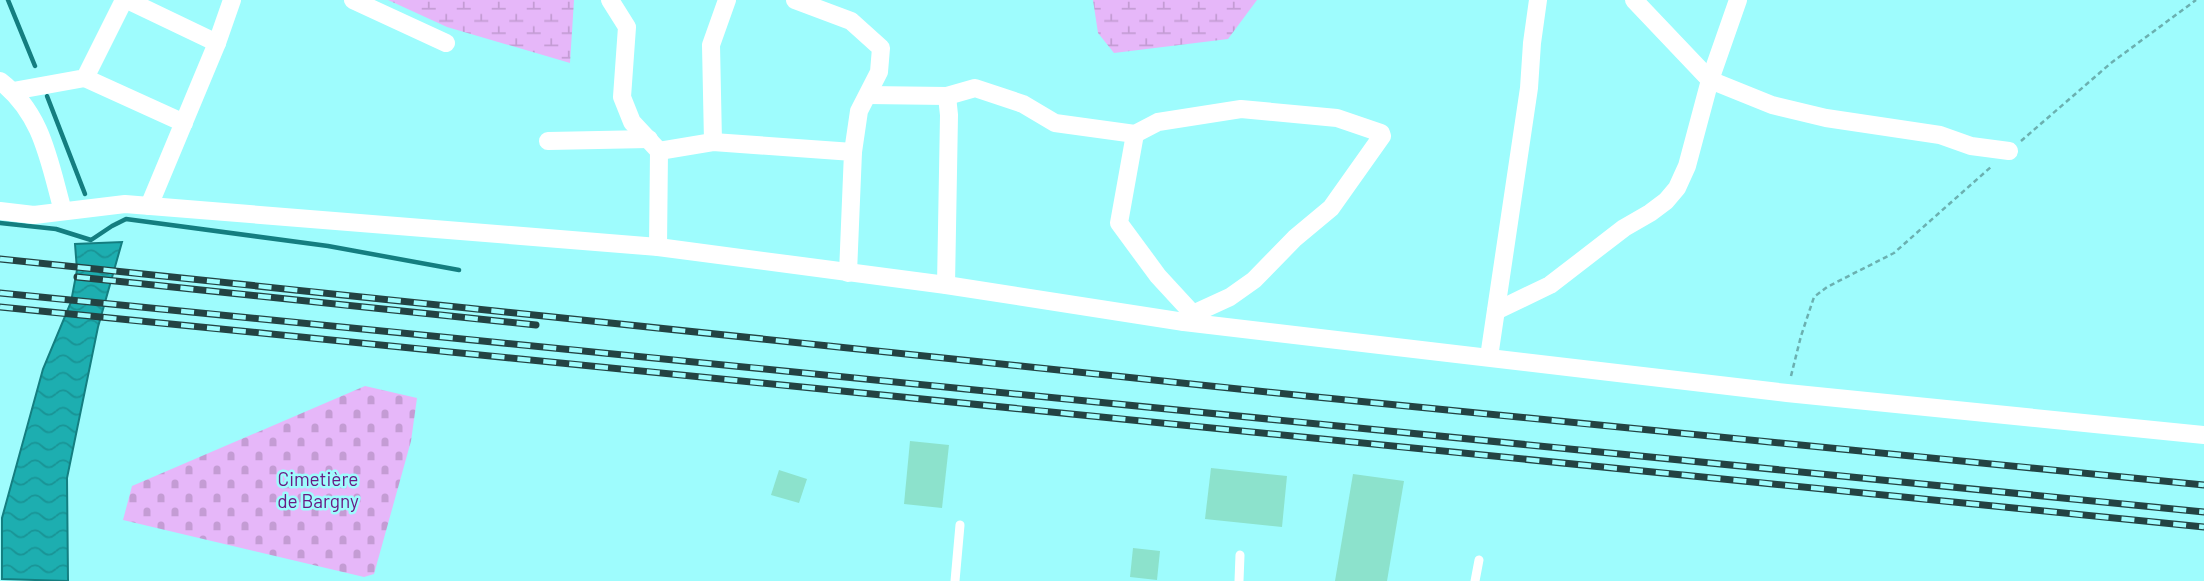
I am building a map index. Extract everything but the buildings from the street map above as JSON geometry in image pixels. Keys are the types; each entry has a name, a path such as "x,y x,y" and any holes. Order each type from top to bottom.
{"street":[{"path":"85,78 126,0 217,43"},
{"path":"149,206 217,43 232,0"},
{"path":"352,0 446,43"},
{"path":"610,0 627,27 622,97 632,122 654,145 659,247"},
{"path":"713,142 710,45 727,0"},
{"path":"795,0 851,20 881,48 879,72 859,111 853,152 848,273"},
{"path":"1489,357 1529,88 1538,0"},
{"path":"1634,0 1710,80 1772,104 1826,118 1940,135 1971,146 2009,151"},
{"path":"1496,311 1550,285 1624,228 1666,201 1677,188 1687,166 1710,80 1738,0"},
{"path":"6,86 85,78 184,123"},
{"path":"6,86 32,114 40,131 63,211"},
{"path":"868,95 947,96 975,88 1023,104 1055,123 1135,134 1158,122 1241,109 1337,118 1381,133 1382,136 1331,208 1295,238 1254,280 1230,297 1188,318"},
{"path":"946,285 947,96"},
{"path":"1135,134 1119,223 1188,318"},
{"path":"548,141 654,145 713,142 853,152"},
{"path":"0,211 34,215 125,204 659,247 1489,357 1787,393 2204,435"}],"lane":[{"path":"955,581 960,525"},
{"path":"1239,581 1240,555"},
{"path":"1475,581 1479,560"}],"path":[{"path":"1787,393 1814,297 1827,287 1894,253 2111,63 2196,0"}],"green space":[{"path":"388,0 574,0 570,63 447,27"},
{"path":"1093,0 1257,0 1228,39 1114,53 1098,33"},
{"name":"Cimetière de Bargny","path":"365,386 417,398 411,441 374,574 364,577 123,520 132,486"}],"water":[{"path":"122,242 98,327 67,478 68,581 2,579 2,518 43,369 71,302 77,270 75,244"}],"waterway":[{"path":"8,0 35,66"},
{"path":"47,96 85,194"},
{"path":"0,223 56,229 91,240 126,219 328,246 459,270"}],"railway":[{"path":"0,259 1306,396 2204,485"},
{"path":"77,277 536,325"},
{"path":"0,293 2204,512"},
{"path":"0,307 2204,527"}]}
